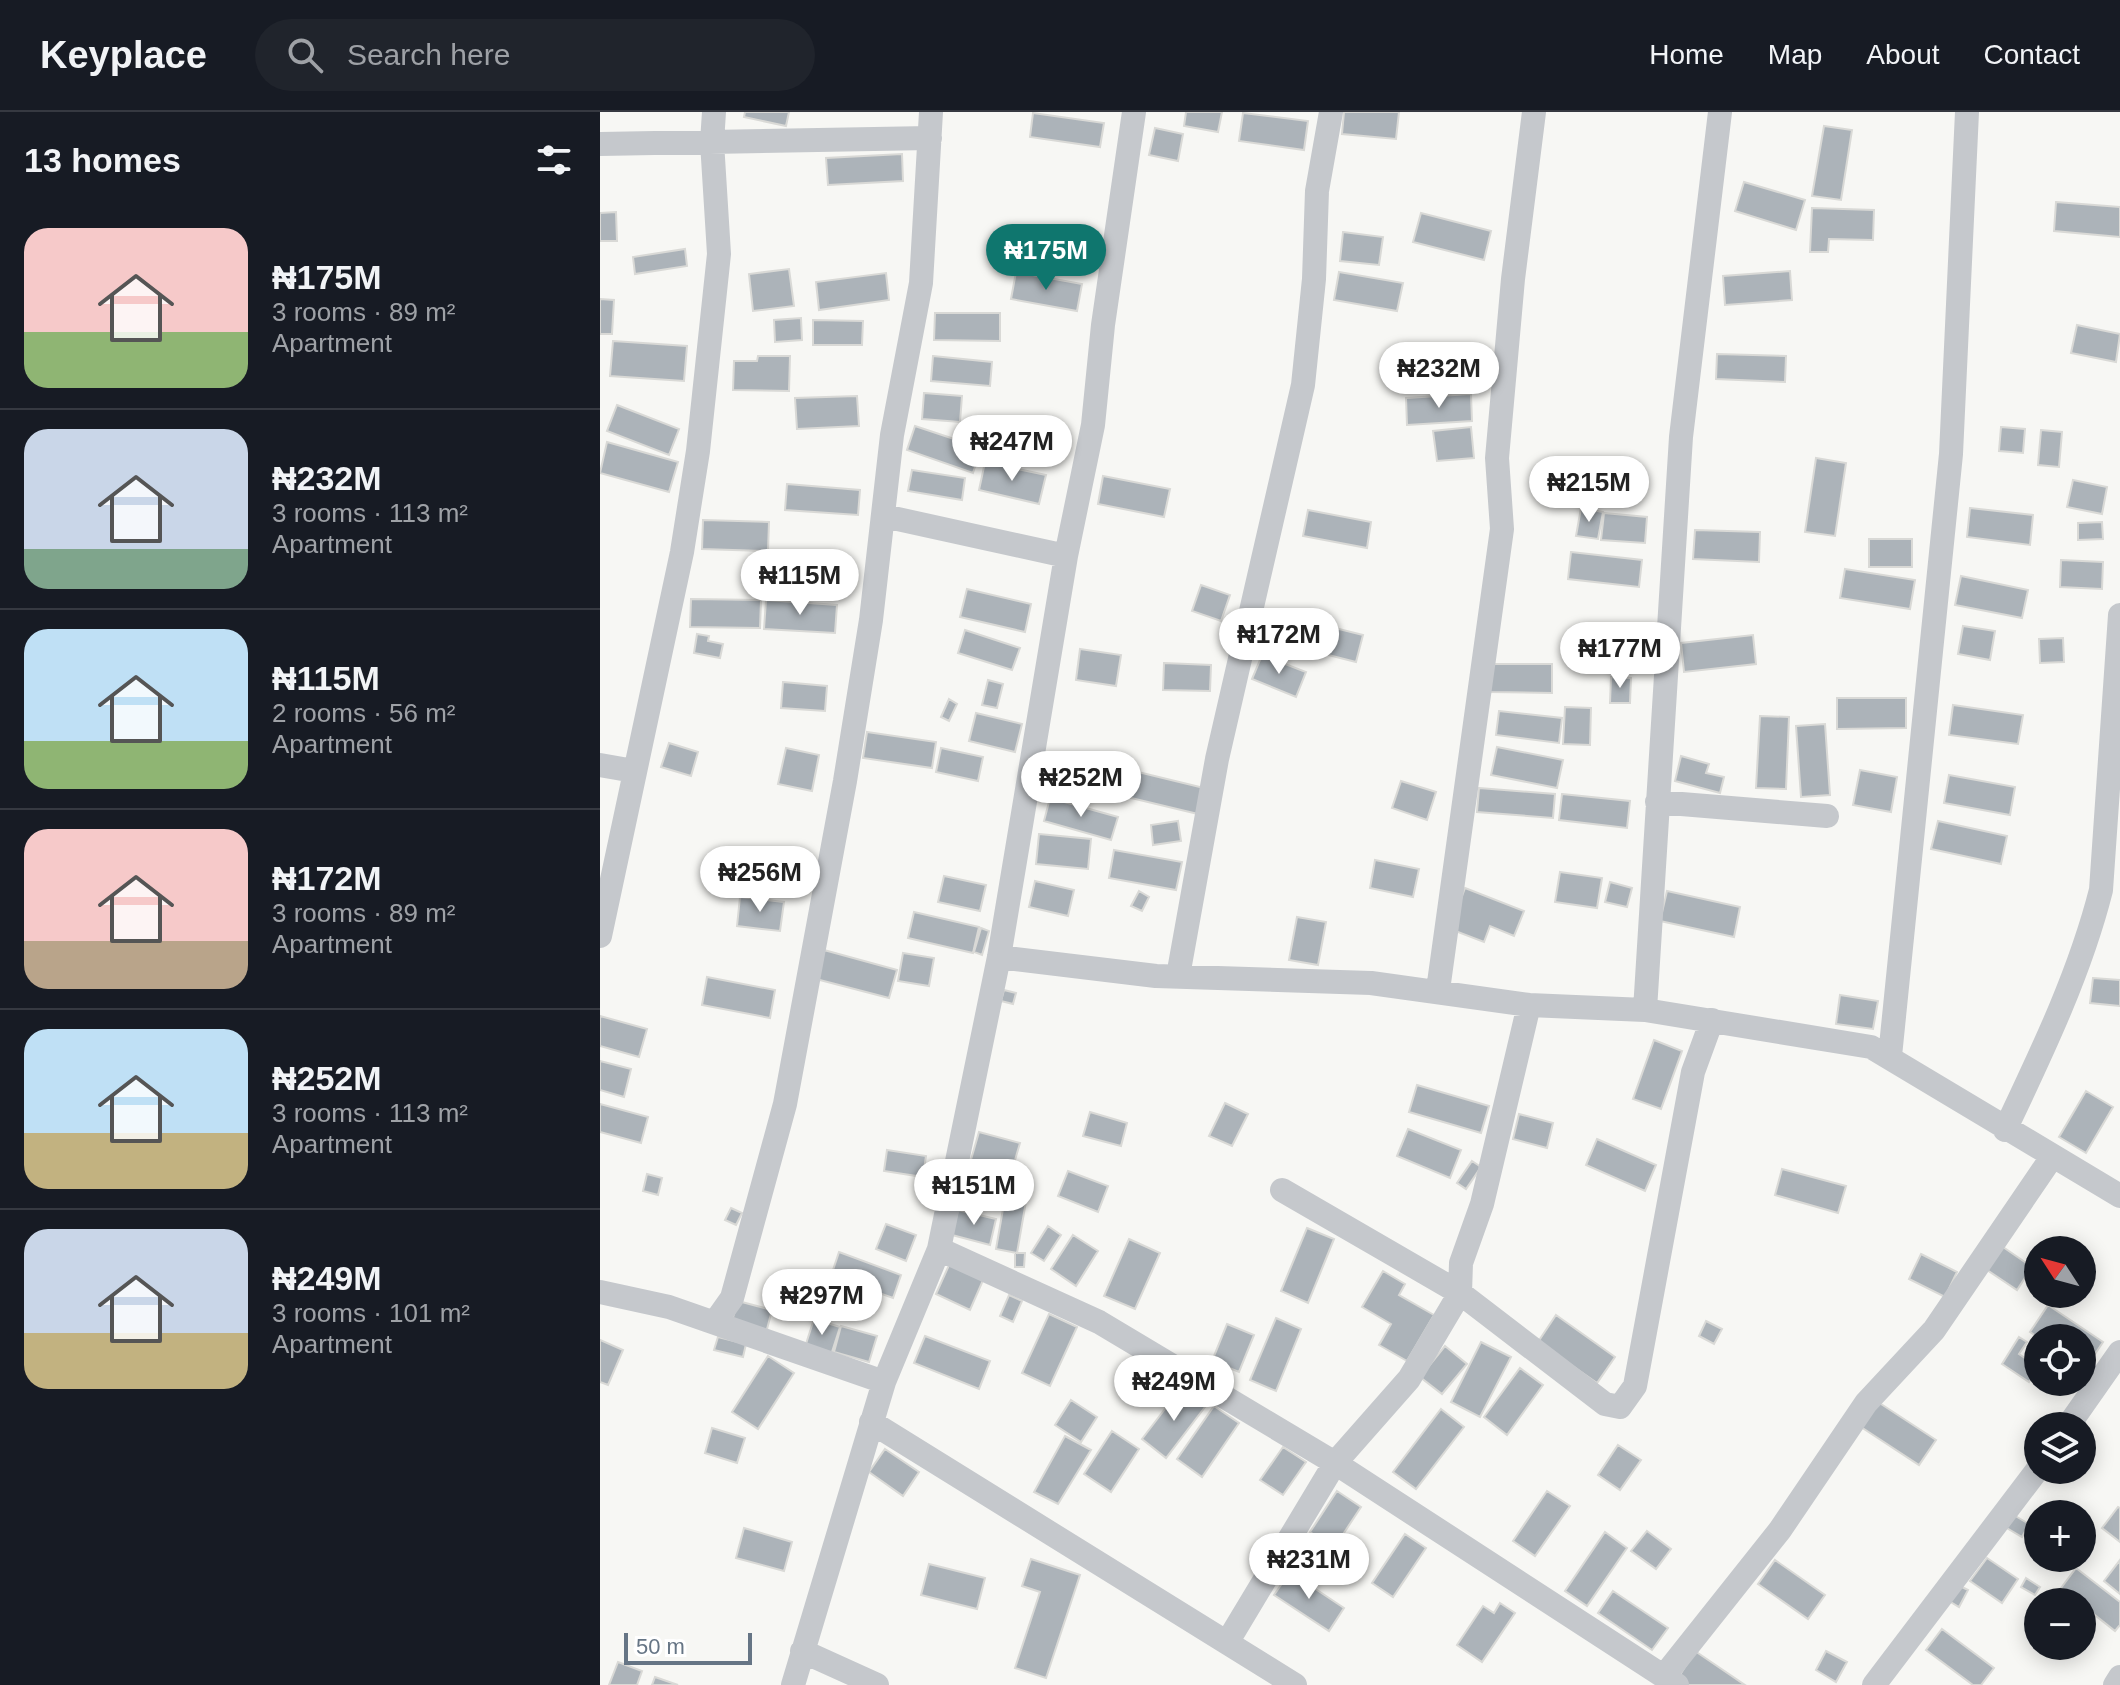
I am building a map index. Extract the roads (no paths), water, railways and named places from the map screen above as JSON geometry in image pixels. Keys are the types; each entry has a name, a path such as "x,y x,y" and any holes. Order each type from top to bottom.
{"street":[{"path":"600,936 675,583 698,451 719,254 712,142 714,112"},
{"path":"715,1322 732,1298 785,1104 845,781 884,516 892,435 921,283 931,112"},
{"path":"793,1685 884,1382 939,1249 999,957 1066,556 1093,425 1103,325 1134,112"},
{"path":"1178,976 1217,759 1303,385 1314,279 1317,191 1331,112"},
{"path":"1438,990 1502,529 1497,458 1513,279 1534,112"},
{"path":"1645,1010 1681,437 1720,112"},
{"path":"1890,1056 1951,454 1967,112"},
{"path":"600,144 930,138"},
{"path":"884,516 1066,556"},
{"path":"2005,1130 2041,1054 2081,956 2101,890 2120,615"},
{"path":"600,765 634,771"},
{"path":"1657,802 1827,816"},
{"path":"999,957 1178,976 1371,983 1529,1005 1645,1010 1871,1047 2005,1130 2120,1196"},
{"path":"1228,1641 1335,1463 1409,1379 1460,1293 1461,1263 1482,1204 1529,1005"},
{"path":"1282,1190 1460,1293 1605,1404 1620,1407 1635,1386 1693,1072 1712,1020"},
{"path":"939,1249 1099,1322 1335,1463 1670,1680 1780,1530 1866,1403 1934,1330 2052,1157"},
{"path":"600,1292 669,1307 884,1382"},
{"path":"2078,1412 2120,1352"},
{"path":"871,1422 1295,1685"},
{"path":"1874,1685 2027,1484"},
{"path":"802,1651 877,1685"},
{"path":"2115,1685 2120,1677"}]}
